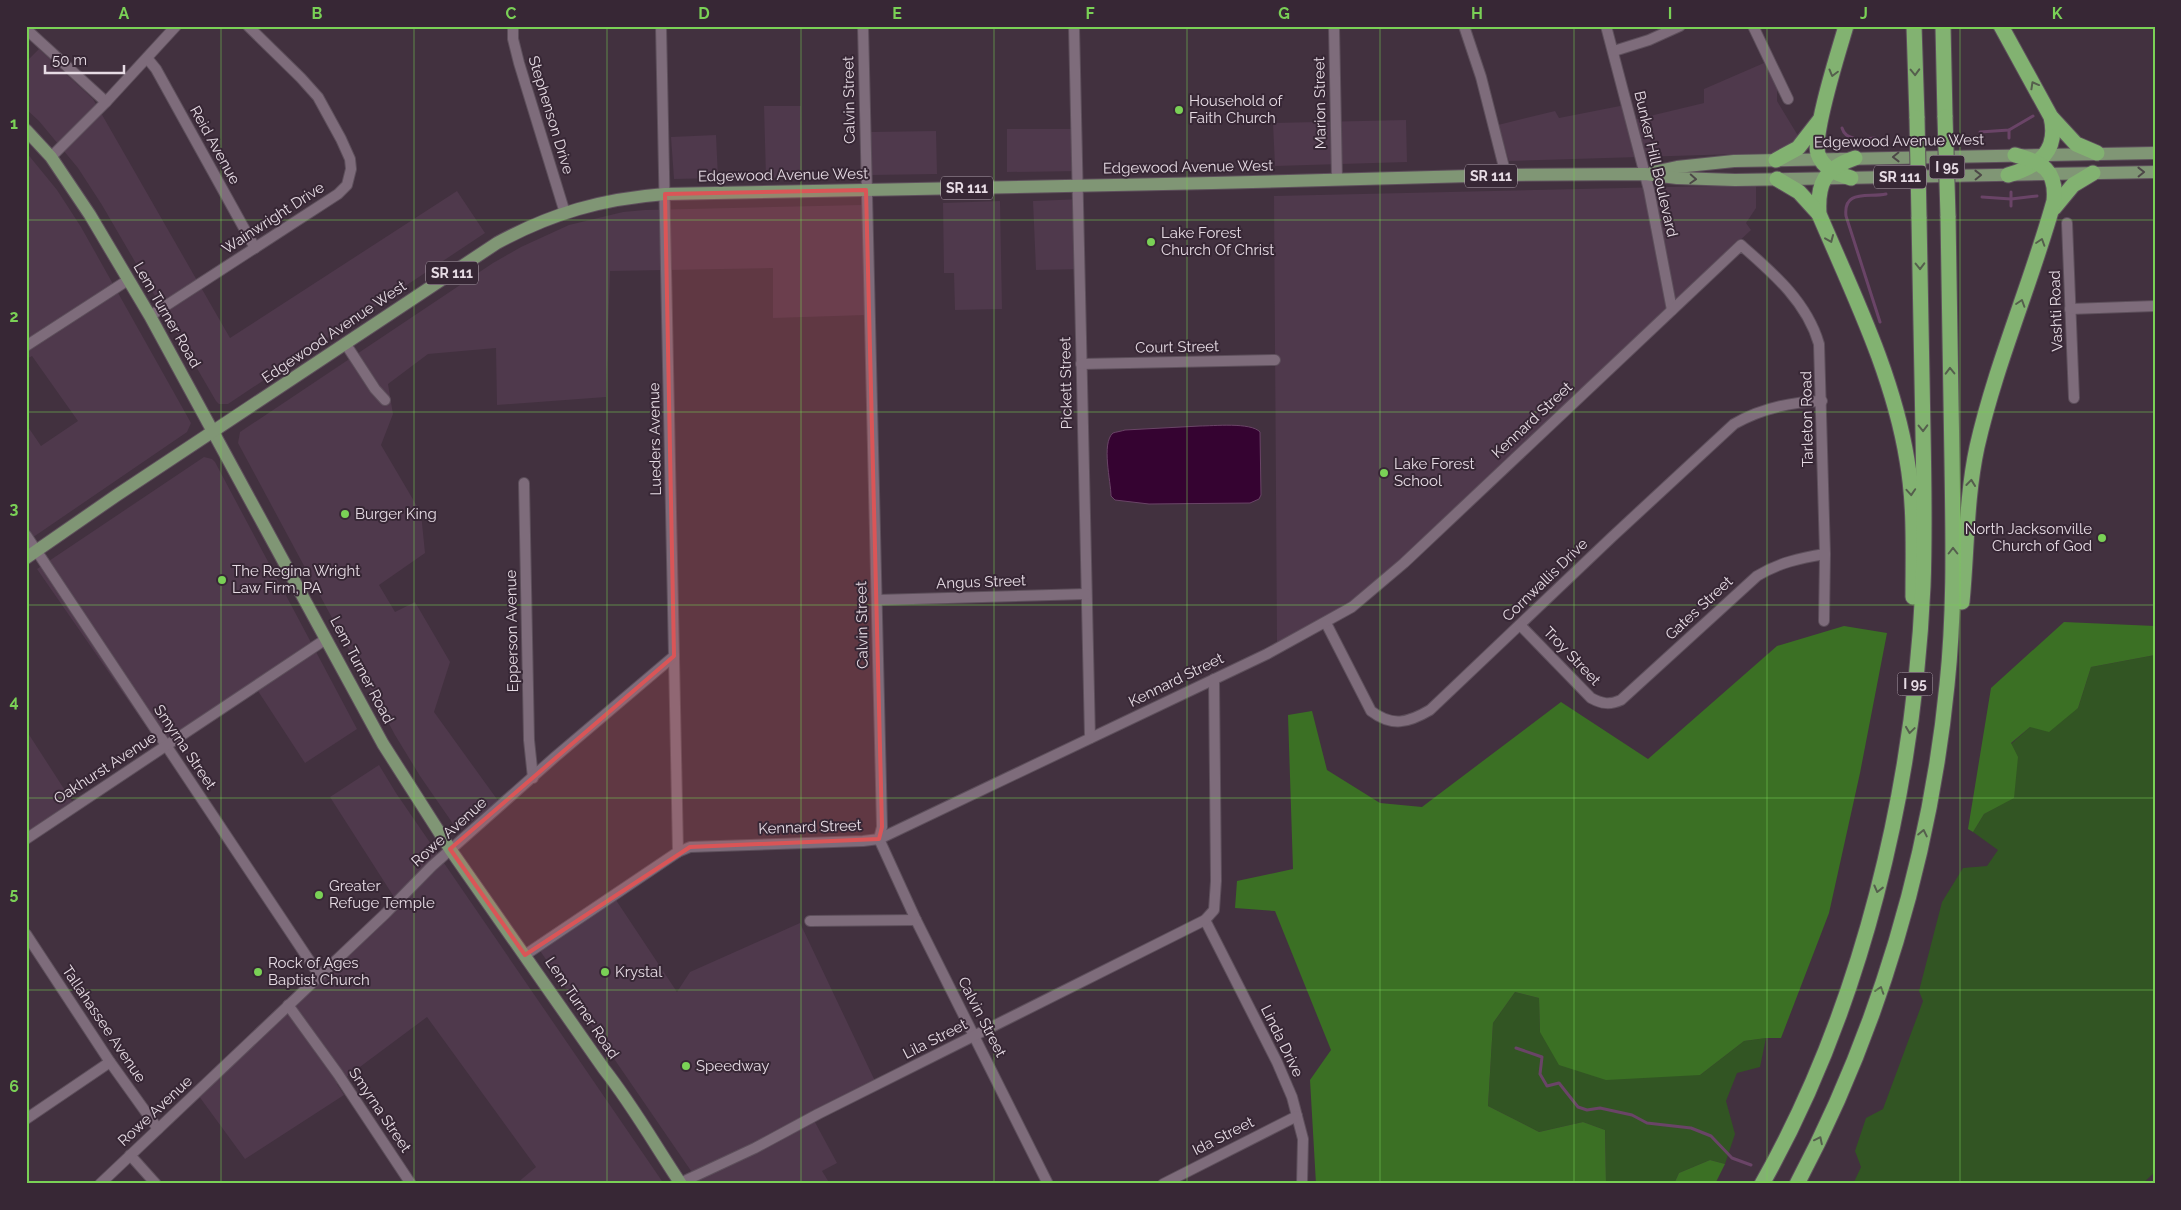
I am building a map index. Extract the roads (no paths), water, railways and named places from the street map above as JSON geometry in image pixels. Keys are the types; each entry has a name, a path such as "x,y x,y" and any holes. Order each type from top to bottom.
{"highway":[{"path":"1827,174 1817,149 1820,120 1846,26"},
{"name":"I 95","path":"1762,1184 1818,1066 1868,927 1895,815 1914,702 1921,625 1924,548 1914,26"},
{"name":"I 95","path":"1797,1184 1839,1094 1868,1024 1890,960 1920,849 1947,687 1953,556 1943,26"},
{"path":"2001,26 2051,117 2076,144 2097,153"},
{"path":"2008,175 2021,171 2041,158 2053,138 2054,129 2051,117"},
{"path":"1776,160 1798,148 1820,120"},
{"path":"2015,155 2041,158"},
{"path":"1819,214 1819,194 1827,174 1844,162 1855,158"},
{"path":"1947,687 1959,623 1970,498 1977,449 1992,391 2050,216 2055,190 2050,174 2041,158"},
{"path":"2050,216 2060,199 2073,185 2093,173"},
{"path":"1827,174 1851,178"},
{"path":"1777,180 1799,192 1819,214 1884,370 1903,436 1912,507 1914,702"}],"main road":[{"name":"Lem Turner Road","path":"26,130 51,157 90,215 150,316 383,744 450,849 604,1069 629,1101 649,1137 680,1183"},
{"path":"2041,158 2097,153 2155,153"},
{"name":"Edgewood Avenue West","path":"1645,174 1704,163 2015,155"},
{"name":"SR 111","path":"1851,178 2155,172"},
{"name":"Edgewood Avenue West","path":"31,555 497,243 523,229 592,204 627,197 665,194 1506,175 1645,174 1706,180 1777,180 1827,174"}],"street":[{"path":"51,157 106,102 176,26"},
{"name":"Wainwright Drive","path":"150,316 338,194 346,185 351,169 350,159 318,97 302,78 248,26"},
{"name":"Stephenson Drive","path":"513,26 512,39 565,213"},
{"name":"Lueders Avenue","path":"661,26 678,852"},
{"name":"Calvin Street","path":"863,26 882,827 878,839 916,920 1048,1184"},
{"name":"Pickett Street","path":"1074,26 1090,738"},
{"name":"Marion Street","path":"1334,26 1337,180"},
{"path":"1464,26 1481,78 1506,175"},
{"name":"Bunker Hill Boulevard","path":"1606,26 1645,174 1672,310"},
{"path":"1614,51 1649,40 1680,26"},
{"path":"1753,26 1788,99"},
{"path":"26,29 106,102"},
{"name":"Reid Avenue","path":"147,58 156,69 255,248"},
{"name":"Vashti Road","path":"2067,223 2074,398"},
{"name":"Kennard Street","path":"525,955 678,852 690,847 878,839 1214,679 1326,623 1364,598 1404,563 1741,245"},
{"name":"Tarleton Road","path":"1741,245 1764,264 1790,292 1810,318 1819,344 1825,554 1824,621"},
{"path":"26,346 128,280"},
{"path":"2070,309 2155,306"},
{"path":"345,343 375,389 385,400"},
{"name":"Court Street","path":"1081,364 1275,360"},
{"name":"Cornwallis Drive","path":"1326,623 1371,711 1381,719 1402,722 1414,720 1430,710 1734,424 1751,414 1775,406 1802,401 1822,401"},
{"name":"Epperson Avenue","path":"524,483 529,740 532,778"},
{"name":"Smyrna Street","path":"26,535 31,555 166,746 319,975"},
{"name":"Gates Street","path":"1606,704 1621,700 1757,576 1771,567 1825,554"},
{"name":"Angus Street","path":"876,600 1086,594"},
{"name":"Troy Street","path":"1520,625 1591,698 1606,704"},
{"name":"Oakhurst Avenue","path":"26,838 326,640"},
{"name":"Rowe Avenue","path":"100,1184 385,914 450,849 674,656"},
{"path":"1205,920 1214,910 1216,881 1214,679"},
{"path":"810,922 916,920"},
{"name":"Lila Street","path":"680,1183 748,1151 1205,920"},
{"name":"Linda Drive","path":"1205,920 1277,1062 1292,1097 1302,1138 1302,1184"},
{"name":"Tallahassee Avenue","path":"26,934 110,1062 158,1129"},
{"name":"Smyrna Street","path":"288,1005 338,1074 411,1184"},
{"path":"26,1119 110,1062"},
{"name":"Ida Street","path":"1163,1184 1297,1116"},
{"path":"130,1155 156,1184"}],"waterway":[{"path":"1980,132 2009,130 2033,116"},
{"path":"1842,128 1847,136 1851,138 1875,138"},
{"path":"2009,130 2009,138"},
{"path":"2011,192 2011,206"},
{"path":"1880,322 1846,216 1846,207 1848,202 1858,196 1886,194"},
{"path":"1982,197 2011,199 2037,196"},
{"path":"1516,1048 1542,1057 1540,1074 1547,1086 1559,1083 1578,1107 1587,1110 1600,1108 1632,1115 1647,1123 1691,1128 1711,1136 1732,1158 1751,1165"}],"place":[{"name":"Household of Faith Church","path":"1179,110"},
{"name":"Lake Forest Church Of Christ","path":"1151,242"},
{"name":"Lake Forest School","path":"1384,473"},
{"name":"Burger King","path":"345,514"},
{"name":"North Jacksonville Church of God","path":"2102,538"},
{"name":"The Regina Wright Law Firm, PA","path":"222,580"},
{"name":"Greater Refuge Temple","path":"319,895"},
{"name":"Rock of Ages Baptist Church","path":"258,972"},
{"name":"Krystal","path":"605,972"},
{"name":"Speedway","path":"686,1066"}]}
